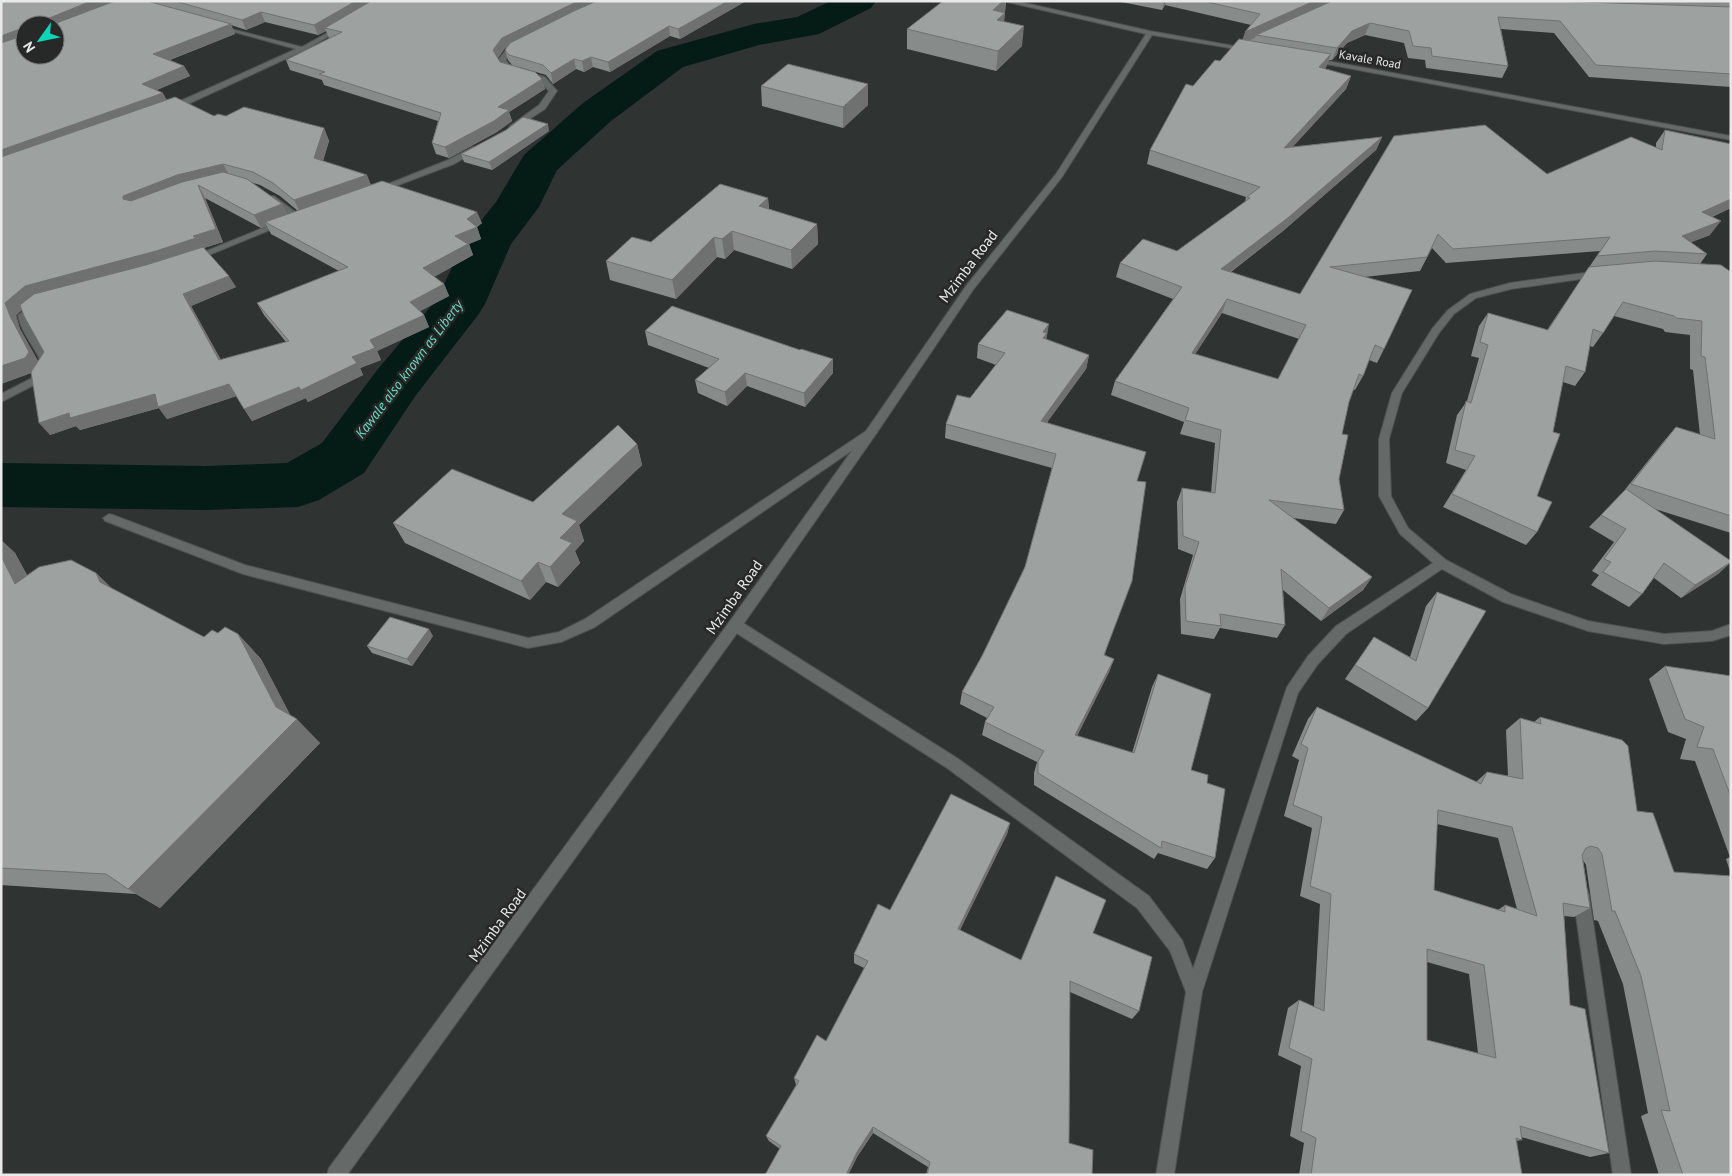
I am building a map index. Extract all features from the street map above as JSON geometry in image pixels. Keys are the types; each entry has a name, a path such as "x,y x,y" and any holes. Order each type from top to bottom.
{"street":[{"path":"1006,1 1150,33 1259,51"},
{"path":"158,113 303,49 352,20"},
{"path":"209,23 303,49"},
{"name":"Mzimba Road","path":"336,1175 735,625 872,431 969,288 1060,175 1150,33"},
{"path":"503,133 542,107 553,91 542,79 508,69 502,60 508,51 534,38"},
{"path":"1240,48 1249,44"},
{"name":"Kavale Road","path":"1307,59 1731,138"},
{"path":"368,193 451,162 486,143"},
{"path":"188,261 302,216 261,192"},
{"path":"1610,273 1510,286 1474,296 1452,312 1435,331 1397,394 1384,439 1385,496 1404,531 1442,563 1507,598 1588,626 1664,639 1712,636 1731,629"},
{"path":"1,399 38,379 47,365 44,352 24,328 23,315 40,302 48,299"},
{"path":"109,518 243,569 528,643 561,637 590,623 872,431"},
{"path":"1165,1175 1194,992 1292,691 1313,660 1341,630 1442,563"},
{"path":"735,625 952,763 1143,902 1176,946 1194,992"},
{"path":"1578,875 1622,1175"}],"building":[{"path":"1,1 91,1 57,15 15,15 15,31 1,36"},
{"path":"115,1 147,1 231,24 153,54 184,66 142,84 163,93 1,150 1,43 15,38 15,65 65,65 65,20"},
{"path":"175,1 356,1 314,25 261,12 242,20"},
{"path":"371,1 578,1 502,38 493,50 500,62 535,72 542,79 498,107 509,110 494,121 445,147 432,143 441,113 319,74 325,72 286,60 342,32 325,28"},
{"path":"597,1 728,1 678,29 669,26 608,62 591,57 582,61 574,59 551,73 543,65 509,55 505,50 510,43"},
{"path":"943,1 1003,1 993,10 1005,13 997,20 1024,26 998,51 907,29"},
{"path":"1203,1 1314,1 1245,32 1260,14"},
{"path":"1332,1 1555,1 1731,7 1731,74 1596,65 1560,21 1498,17 1508,66 1432,56 1431,48 1413,46 1409,31 1370,23 1352,31 1337,48 1256,35"},
{"path":"1239,39 1331,54 1319,67 1351,76 1284,148 1382,137 1289,217 1221,269 1300,294 1394,136 1485,125 1547,174 1631,137 1662,150 1665,130 1731,144 1731,199 1702,212 1721,221 1682,236 1707,254 1655,251 1597,256 1610,237 1453,249 1438,234 1427,257 1330,267 1412,290 1384,349 1375,345 1363,376 1359,374 1349,402 1342,434 1348,435 1339,479 1344,510 1269,500 1372,577 1329,608 1281,569 1285,625 1220,614 1221,626 1186,621 1185,586 1199,542 1183,536 1182,488 1215,493 1221,430 1185,420 1189,408 1115,381 1182,287 1120,263 1143,239 1177,251 1250,198 1247,197 1260,187 1150,150 1186,84 1193,86 1215,60 1220,61","holes":["1227,299 1306,325 1278,379 1192,353"]},
{"path":"788,64 868,84 843,107 761,86"},
{"path":"175,97 214,116 218,114 226,116 244,107 324,128 314,158 367,175 294,200 273,183 253,172 223,164 177,175 123,196 123,199 131,201 182,182 223,172 247,179 282,204 254,215 198,185 216,229 193,236 196,238 156,251 25,286 5,303 29,352 25,358 1,366 1,157"},
{"path":"523,117 548,124 489,162 461,154 506,130"},
{"path":"382,181 477,212 467,219 477,227 455,236 468,244 423,268 444,284 410,302 424,315 370,340 375,348 352,357 357,363 301,390 299,387 244,409 229,384 158,407 155,394 70,418 69,413 39,423 31,372 44,352 20,305 34,294 146,265 203,247 229,276 183,294 219,360 289,341 257,303 348,267 265,222"},
{"path":"720,184 768,198 759,206 817,224 791,250 732,231 722,239 714,237 672,280 606,261 632,237 651,242"},
{"path":"1655,261 1721,265 1731,272 1731,516 1631,484 1676,427 1715,439 1705,357 1701,356 1702,321 1676,318 1623,302 1603,333 1593,329 1585,372 1566,366 1553,432 1560,434 1537,496 1552,502 1537,532 1452,494 1475,456 1455,450 1466,401 1471,403 1488,345 1480,342 1488,313 1548,330 1589,267"},
{"path":"672,306 800,350 833,359 804,393 745,373 725,392 695,380 719,359 645,331"},
{"path":"1007,310 1049,324 1043,332 1047,333 1043,338 1089,355 1041,421 1146,452 1137,481 1146,482 1132,581 1104,655 1114,659 1075,735 1134,753 1158,674 1211,694 1191,770 1208,775 1207,783 1225,789 1215,858 1162,841 1161,848 1038,773 1038,761 1044,751 985,722 994,707 962,692 982,656 1025,567 1056,454 946,424 957,395 970,398 1005,353 978,344"},
{"path":"618,425 637,444 562,514 577,521 560,538 572,543 550,567 538,562 521,581 393,523 452,469 533,502"},
{"path":"1626,489 1731,562 1695,585 1664,563 1642,594 1603,572 1611,562 1604,559 1626,529 1601,515"},
{"path":"1,556 15,584 39,567 71,560 96,573 100,582 204,637 212,630 218,633 225,627 238,634 276,707 297,719 128,889 106,874 1,868"},
{"path":"1437,592 1486,611 1428,708 1355,665 1374,637 1416,661"},
{"path":"390,617 429,629 407,659 367,646"},
{"path":"1665,666 1731,676 1731,797 1713,749 1697,747 1704,727 1685,719"},
{"path":"1317,707 1481,784 1487,772 1523,779 1520,718 1541,724 1540,717 1622,740 1628,746 1637,811 1653,813 1674,872 1731,876 1731,1175 1683,1175 1661,1110 1670,1111 1641,976 1615,911 1612,911 1602,854 1598,848 1591,846 1586,848 1582,855 1590,908 1563,903 1570,1005 1585,1009 1609,1153 1520,1126 1522,1140 1516,1138 1522,1175 1311,1175 1316,1138 1301,1131 1312,1059 1289,1048 1299,1000 1324,1011 1331,894 1310,886 1322,817 1293,805 1308,748 1301,744","holes":["1438,810 1512,827 1537,916 1505,905 1505,912 1434,890","1427,949 1484,965 1496,1058 1427,1040"]},
{"path":"951,794 1010,823 958,929 1021,960 1056,876 1106,900 1093,933 1152,957 1139,1011 1070,981 1069,1143 1093,1150 1092,1175 927,1175 930,1162 873,1127 857,1152 846,1175 765,1175 781,1146 766,1136 799,1081 794,1078 817,1035 826,1041 868,961 854,954 878,904 890,910"}],"waterway":[{"name":"Kawale also known as Liberty","path":"1,485 205,488 298,485 343,458 397,382 460,304 488,242 516,207 539,164 597,112 670,59 754,35 806,26 859,1"}]}
